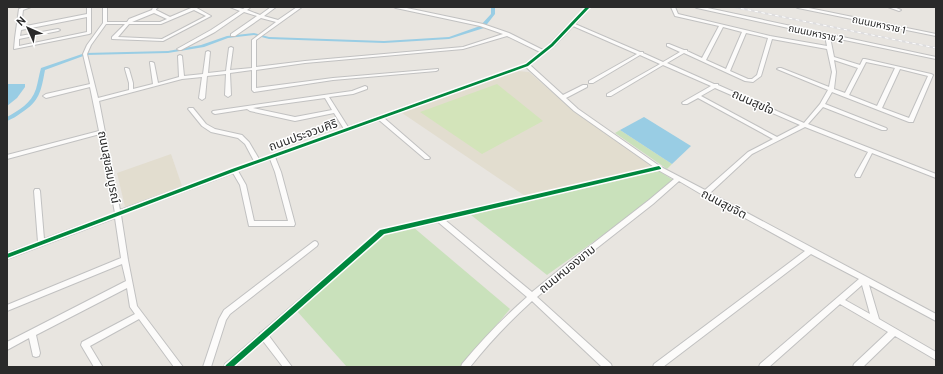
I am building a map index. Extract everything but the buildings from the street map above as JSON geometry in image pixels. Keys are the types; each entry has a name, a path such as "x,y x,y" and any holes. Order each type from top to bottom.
{"street":[{"path":"29,7 21,9 16,48 89,33 89,7"},
{"path":"105,7 105,23 126,24 161,23 170,19 193,7 209,16 163,40 114,38 126,24 131,20 156,9 170,19"},
{"path":"232,7 278,22"},
{"path":"179,49 213,31 249,7"},
{"path":"233,35 274,7"},
{"path":"300,7 254,40 254,90 333,79 436,70"},
{"path":"396,7 488,27 544,52"},
{"name":"ถนนประจวบศิริ","path":"7,256 234,170 527,65 544,52 588,7"},
{"path":"673,7 676,15 770,37 828,48"},
{"name":"ถนนมหาราช 2","path":"697,7 936,58"},
{"name":"ถนนมหาราช 1","path":"798,7 821,9 936,35"},
{"path":"890,7 898,10"},
{"path":"18,29 60,22 89,15"},
{"path":"56,40 60,22"},
{"name":"ถนนสุขสมบูรณ์","path":"105,23 89,45 85,54 96,100 118,214 129,284 134,307 179,367"},
{"name":"ถนนสุขใจ","path":"572,24 716,85 804,125 936,176"},
{"path":"703,60 721,26"},
{"path":"17,38 58,30"},
{"path":"728,71 745,31"},
{"path":"96,100 156,84 204,74 254,67 463,48 506,34"},
{"path":"704,194 750,153 804,125 822,105 831,90 834,72 826,35"},
{"path":"669,45 747,80 754,81 759,76 770,37"},
{"path":"228,96 228,71 231,48"},
{"path":"609,95 685,51"},
{"path":"202,98 208,52"},
{"path":"590,82 641,53"},
{"path":"180,56 182,78"},
{"path":"831,58 861,67"},
{"path":"779,69 846,96 911,121 931,76 866,60 846,96"},
{"path":"152,63 156,84"},
{"name":"ถนนสุขจิต","path":"527,65 576,110 678,180 936,318"},
{"path":"879,108 898,68"},
{"path":"127,69 131,83 131,91"},
{"path":"46,96 92,85"},
{"path":"685,103 716,85"},
{"path":"562,98 585,86"},
{"path":"215,112 353,92 365,88"},
{"path":"326,96 347,130"},
{"path":"698,96 777,139"},
{"path":"822,105 884,129"},
{"path":"246,108 295,119 335,111"},
{"path":"191,109 204,125 213,131 240,136 247,143 258,162"},
{"path":"380,118 427,158"},
{"path":"7,157 102,132"},
{"path":"858,175 871,151"},
{"path":"234,170 243,185 251,224 292,224 278,172 272,157"},
{"path":"228,367 382,232 659,168"},
{"name":"ถนนหนองขาม","path":"465,367 513,313 678,180"},
{"path":"37,191 41,243"},
{"path":"439,219 532,297 608,367"},
{"path":"207,367 223,319 228,312 315,244"},
{"path":"657,367 811,250"},
{"path":"7,308 125,260"},
{"path":"763,367 864,279 876,321"},
{"path":"7,346 129,284"},
{"path":"839,300 936,356"},
{"path":"98,366 85,345 140,315"},
{"path":"857,367 894,332"},
{"path":"32,334 36,353"},
{"path":"263,335 288,367"}],"shaded area":[{"path":"518,71 529,72 576,113 653,167 525,196 402,113"},
{"path":"171,154 182,186 125,207 117,173"}],"green space":[{"path":"497,84 543,121 482,154 420,112"},
{"path":"620,130 672,164 667,169 615,133"},
{"path":"659,171 673,180 652,200 547,275 471,215"},
{"path":"413,227 510,309 461,367 347,367 296,310 383,234"}],"water":[{"path":"7,84 25,84 25,87 17,98 7,106"},
{"path":"644,117 691,146 672,164 620,130"}],"waterway":[{"path":"7,119 25,109 34,100 43,69 85,54 168,52 202,46 227,37 254,34 269,38 384,42 449,38 482,27 493,14 493,7"}],"railway":[{"path":"734,7 936,48"}],"cycle path":[{"path":"7,256 234,170 527,65 552,45 588,7"},
{"path":"228,367 382,232 659,168"}]}
